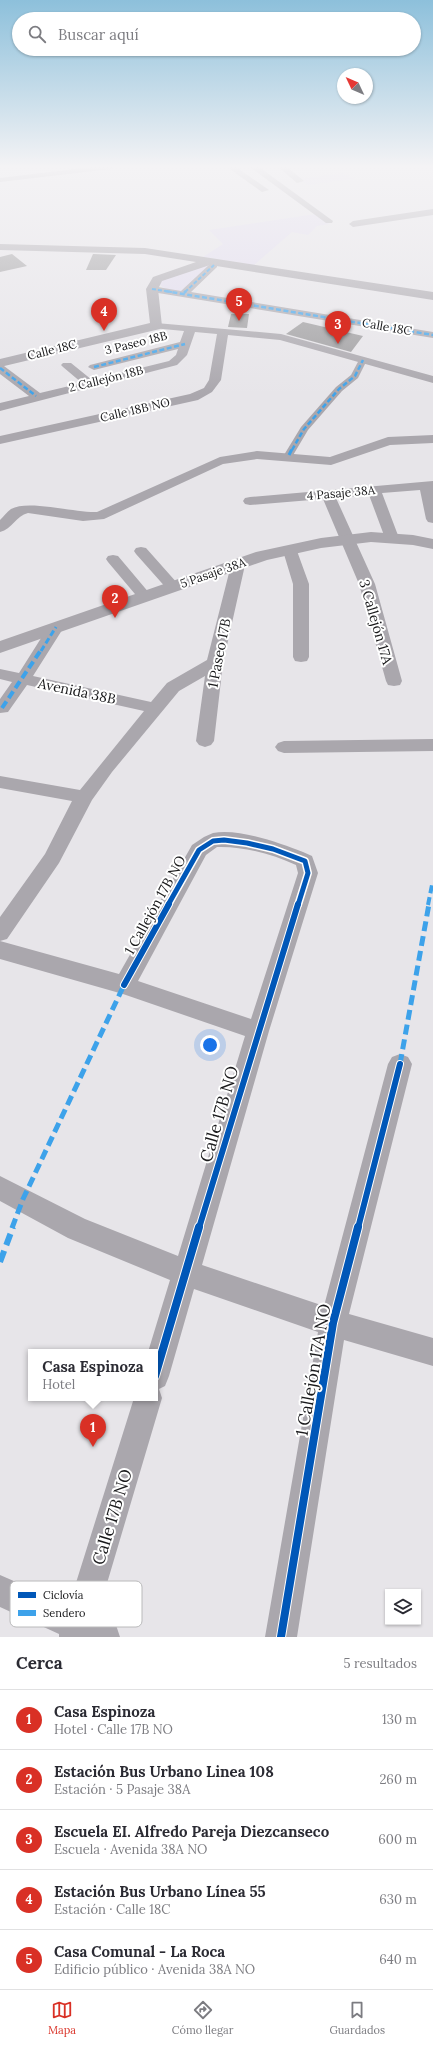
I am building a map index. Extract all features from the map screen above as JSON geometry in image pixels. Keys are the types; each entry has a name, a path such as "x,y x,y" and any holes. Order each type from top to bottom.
{"street":[{"path":"0,247 124,250 433,296"},
{"path":"156,326 152,289 157,279 211,263"},
{"path":"184,293 211,263"},
{"name":"Calle 18C","path":"152,289 184,293 433,335"},
{"name":"Calle 18C","path":"0,364 142,328 156,326 281,337 433,380"},
{"name":"2 Callejón 18B","path":"0,407 36,396 173,362 181,358 184,354 185,344 191,328"},
{"name":"Calle 18B NO","path":"0,440 194,397 208,390 215,380 223,331"},
{"name":"3 Paseo 18B","path":"94,367 185,344"},
{"path":"289,455 304,429 339,389 355,376 363,360"},
{"path":"67,365 89,383"},
{"path":"0,368 36,396"},
{"path":"0,528 16,512 28,509 83,517 99,516 130,504 152,490 220,461 257,455 331,461 388,441 433,439"},
{"path":"430,486 433,519"},
{"name":"4 Pasaje 38A","path":"250,501 430,486"},
{"path":"374,490 392,538"},
{"name":"3 Callejón 17A","path":"328,494 347,541 367,584 394,681"},
{"name":"5 Pasaje 38A","path":"0,647 262,556 321,543 371,537 392,538 433,544"},
{"path":"141,551 173,587"},
{"path":"290,551 301,584 302,657"},
{"path":"113,559 145,597"},
{"name":"1 Paseo 17B","path":"205,741 215,663 238,565"},
{"path":"2,708 23,679 56,627"},
{"path":"0,933 52,858 84,797 154,708 173,687 215,663"},
{"name":"Avenida 38B","path":"0,674 154,708"},
{"path":"284,747 433,745"},
{"path":"0,782 84,797"},
{"name":"Calle 17B NO","path":"158,1366 258,1031 308,873 305,861 294,855 229,839 213,841"},
{"name":"1 Callejón 17B NO","path":"124,985 199,850 213,841"},
{"path":"0,950 124,985 258,1031"},
{"name":"1 Callejón 17A NO","path":"281,1637 333,1324 400,1064"},
{"path":"0,1188 77,1229 187,1273 333,1324 433,1352"},
{"name":"Calle 17B NO","path":"100,1581 147,1401"},
{"path":"0,1591 10,1596"},
{"path":"72,1627 86,1634"}],"shaded area":[{"path":"279,243 254,265 203,257 223,244"},
{"path":"206,263 214,264 183,292 165,288 158,280"}],"building":[{"path":"12,254 27,266 0,272 0,257"},
{"path":"93,254 116,255 106,270 86,270"},
{"path":"231,314 249,314 247,328 228,327"},
{"path":"303,322 363,336 351,352 286,334"}],"marked path":[{"path":"184,293 214,265"},
{"path":"152,289 433,335"},
{"path":"94,367 185,344"},
{"path":"289,455 304,429 339,389 355,376 363,360"},
{"path":"0,368 36,396"},
{"path":"2,708 23,679 56,627"},
{"path":"400,1064 432,885"},
{"path":"0,1262 23,1199 124,985"}],"cycle path":[{"path":"124,985 199,850 209,843 215,840 247,843 286,853 305,861 308,873 258,1031 158,1366"},
{"path":"281,1637 333,1323 400,1064"}],"place":[{"name":"Casa Comunal - La Roca","path":"239,321"},
{"name":"Estación Bus Urbano Línea 55","path":"104,331"},
{"name":"Escuela EI. Alfredo Pareja Diezcanseco","path":"338,344"},
{"name":"Estación Bus Urbano Linea 108","path":"115,618"},
{"name":"Casa Espinoza","path":"93,1447"}]}
